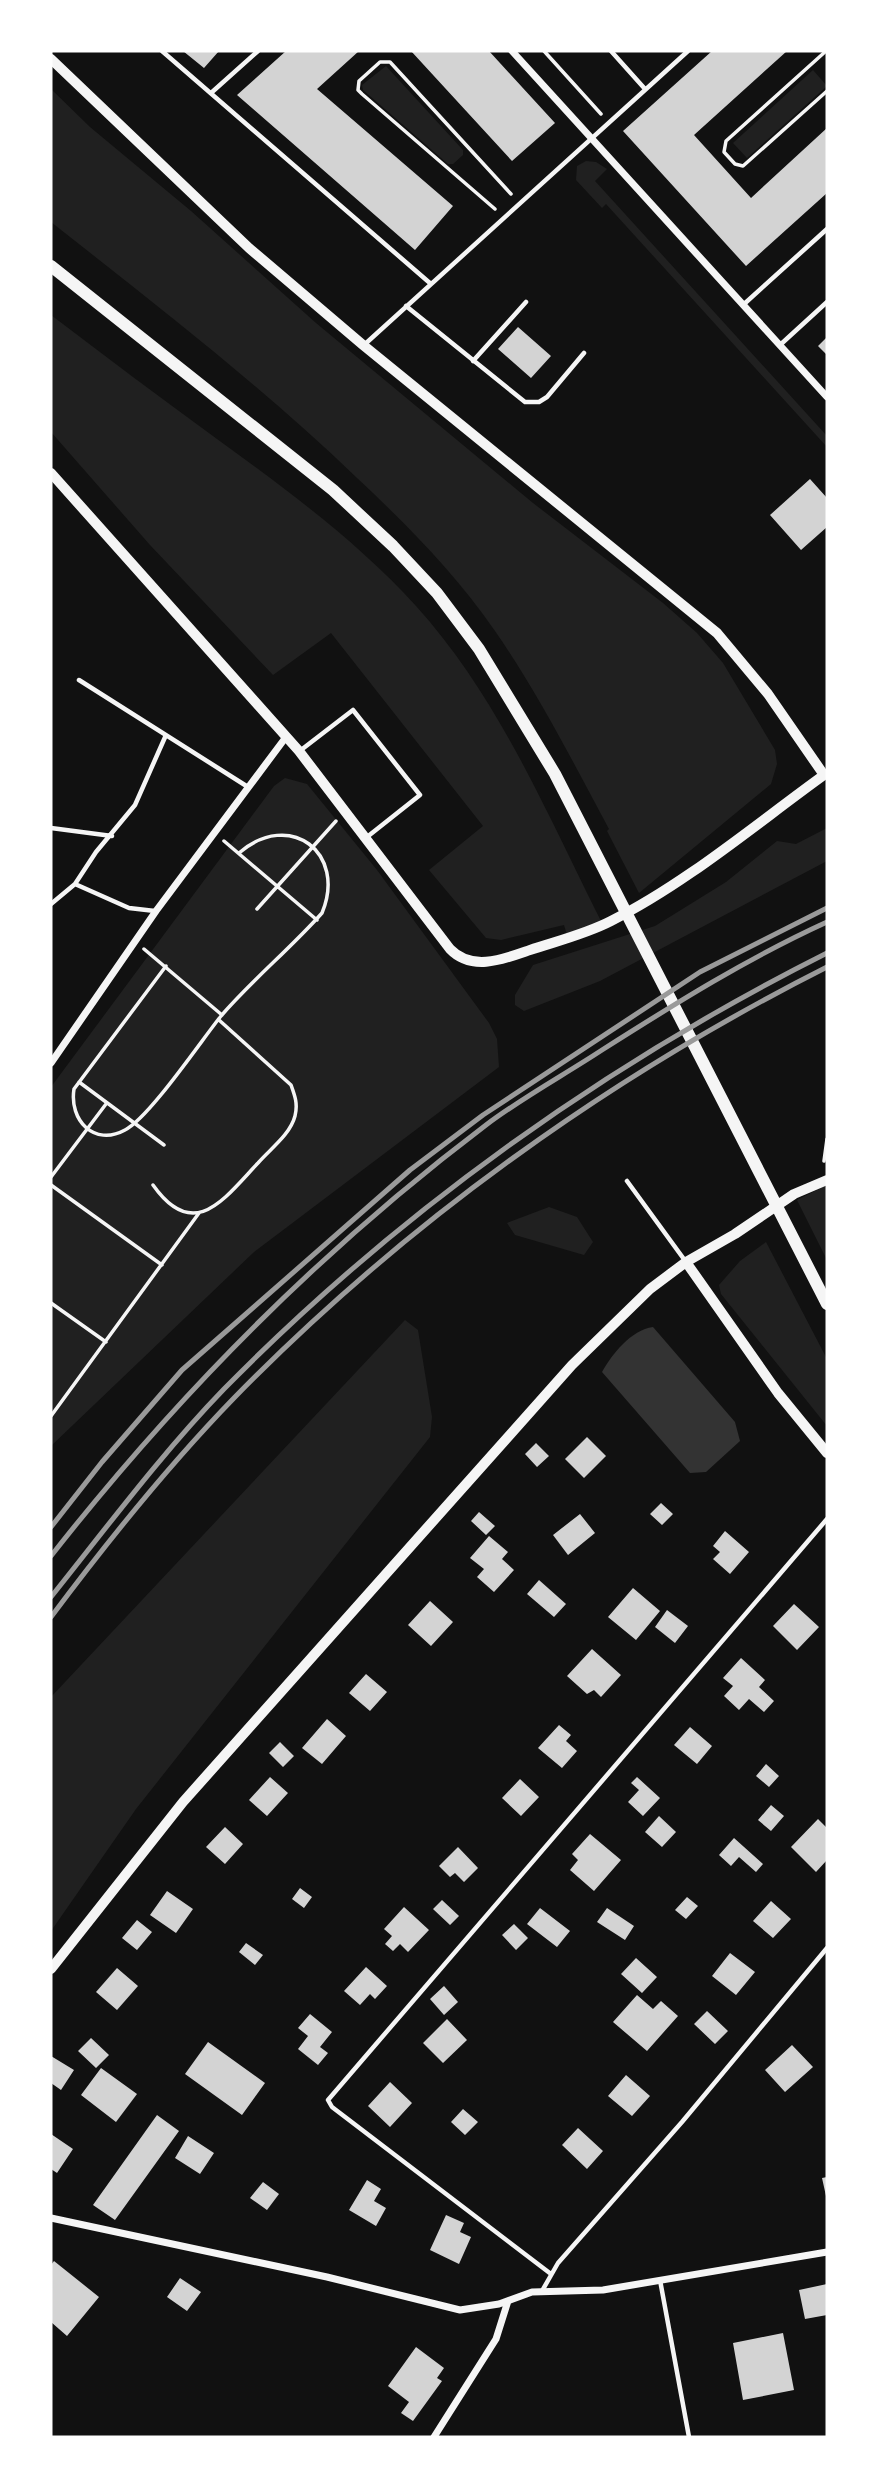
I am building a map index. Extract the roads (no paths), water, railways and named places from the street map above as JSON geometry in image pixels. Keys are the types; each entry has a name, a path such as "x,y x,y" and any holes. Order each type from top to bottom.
{"main road":[{"path":"51,266 334,490 393,546 437,593 479,649 531,732 589,840 824,1299"}],"street":[{"path":"512,51 827,397"},
{"path":"51,59 219,220 363,345 717,633 768,694 825,774 662,891 611,921 518,954 481,962 463,959 450,949 368,838 299,751 51,474"},
{"path":"51,1063 156,911 286,737"},
{"path":"51,1969 183,1802 545,1395 623,1313 686,1262 735,1234 794,1194 827,1180"},
{"path":"686,1262 778,1393 827,1453"},
{"path":"51,2218 327,2277 441,2308 479,2309 541,2292 591,2291 827,2252"},
{"path":"434,2437 496,2339 508,2301"}],"lane":[{"path":"162,51 431,284"},
{"path":"211,93 258,51"},
{"path":"611,51 646,89"},
{"path":"363,345 688,51"},
{"path":"743,305 827,229"},
{"path":"473,361 526,302"},
{"path":"780,345 827,302"},
{"path":"406,306 519,400 532,403 547,397 584,353"},
{"path":"79,680 248,787"},
{"path":"299,751 353,710 420,794 368,838"},
{"path":"51,904 75,884 96,852 113,836 135,805 166,735"},
{"path":"51,828 113,836"},
{"path":"75,884 129,908 156,911"},
{"path":"627,1181 686,1262"},
{"path":"551,2274 332,2107 328,2100 827,1519"},
{"path":"541,2292 551,2274 827,1948"},
{"path":"660,2280 689,2437"}],"railway":[{"path":"51,1527 102,1462 182,1370 410,1170 483,1115 700,972 827,908"},
{"path":"51,1556 99,1496 201,1381 310,1273 425,1172 514,1105 657,1015 741,966 827,922"},
{"path":"51,1597 201,1413 291,1324 361,1262 508,1146 585,1093 745,996 827,953"},
{"path":"51,1617 185,1450 234,1398 368,1272 513,1158 589,1106 666,1056 827,967"}]}
